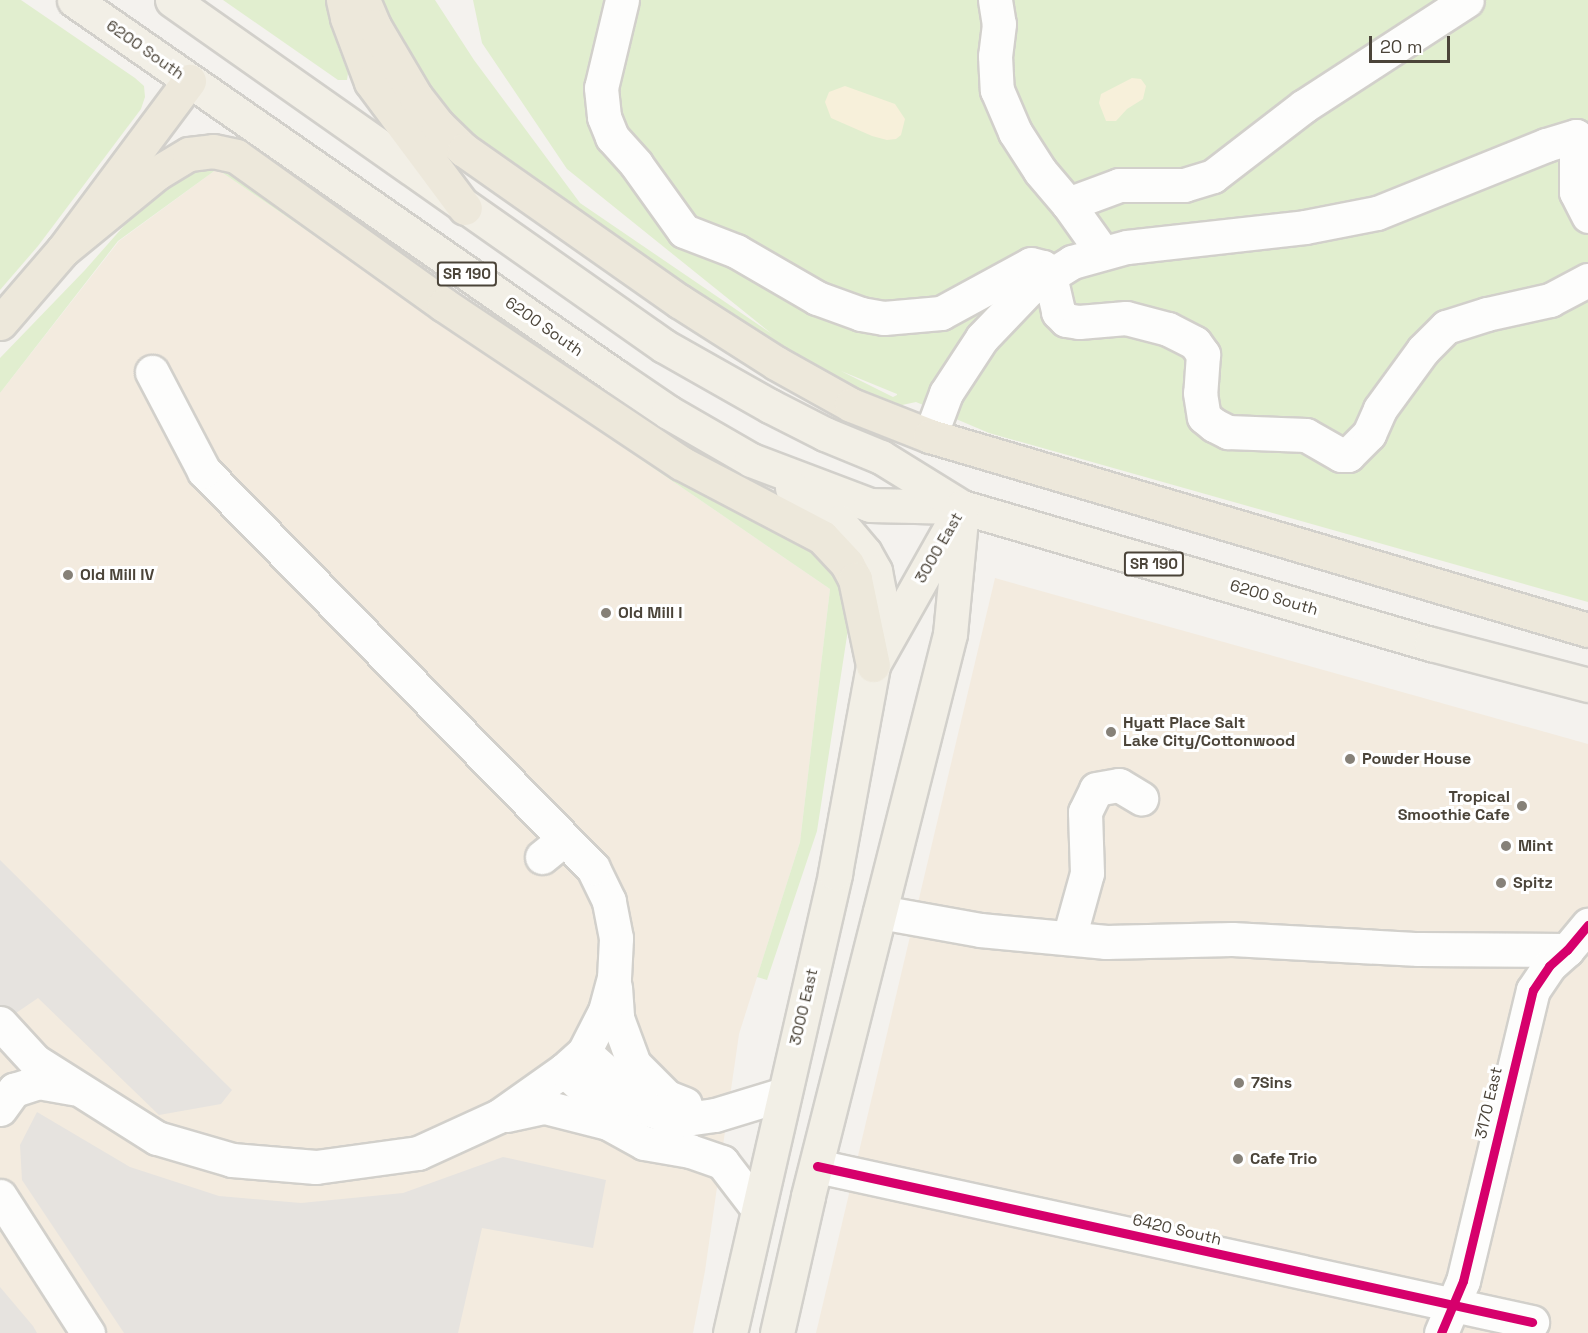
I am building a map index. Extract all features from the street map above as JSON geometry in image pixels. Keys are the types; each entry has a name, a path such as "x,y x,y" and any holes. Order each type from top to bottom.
{"highway":[{"path":"343,0 346,18 371,81 465,208"},
{"path":"363,0 374,26 416,97 438,125 464,150 679,301 776,363 850,405 930,436 1588,630"},
{"path":"0,323 63,250 189,81"},
{"path":"63,250 157,173 189,154 213,151 236,156 444,305 681,463 822,537 848,564 855,579 873,665"}],"main road":[{"name":"6200 South","path":"74,0 615,376 668,412 751,460 870,505 962,507 1431,644 1588,686"},
{"name":"6200 South","path":"172,0 664,346 716,377 825,434 881,457 962,507"},
{"path":"751,460 823,509 854,537 866,553 875,571 879,592 873,665"},
{"name":"3000 East","path":"730,1333 835,873 873,665 962,507"},
{"name":"3000 East","path":"777,1333 950,634 962,507"}],"street":[{"path":"622,0 601,88 604,117 612,137 636,164 684,231 736,251 817,298 861,314 884,318 941,313 1031,264 1043,267 1050,276 1055,306 1066,320 1079,322 1126,318 1168,329 1195,343 1203,354 1201,404 1204,417 1228,432 1306,435 1341,455 1348,455 1369,434 1380,409 1422,350 1446,327 1487,314 1550,300 1588,280"},
{"path":"995,0 999,24 995,56 997,90 1015,132 1040,171 1068,204 1103,253"},
{"path":"1068,204 1119,185 1184,185 1213,176 1314,99 1467,0"},
{"path":"930,436 946,393 982,339 1029,289 1072,262 1127,247 1305,226 1377,213 1546,145 1576,136 1576,192 1588,216"},
{"path":"152,372 204,471 553,848 593,868 609,902 616,939 614,978 617,1018 634,1064 667,1097 715,1115"},
{"path":"1069,939 1087,873 1085,812 1096,789 1119,785 1141,798"},
{"path":"880,912 980,930 1106,942 1232,939 1419,949 1567,950"},
{"name":"3170 East","path":"1446,1319 1463,1281 1533,990 1549,966 1567,950 1588,925"},
{"path":"6,1030 34,1061 157,1138 232,1160 316,1167 418,1153 499,1116 574,1061 605,1011 614,978"},
{"path":"0,1084 11,1061 6,1030"},
{"path":"574,1061 648,1109 679,1120 715,1115 784,1094"},
{"path":"574,1061 644,1143"},
{"path":"0,1109 14,1090 38,1082 79,1089"},
{"path":"499,1116 545,1107 608,1123 644,1143 690,1151 722,1162 758,1209"},
{"name":"6420 South","path":"817,1166 1446,1319 1532,1322"},
{"path":"0,1196 88,1333"},
{"path":"0,1223 71,1333"}],"shaded area":[{"path":"217,169 830,589 800,842 739,1034 705,1271 693,1333 0,1333 0,393 119,241"},
{"path":"995,578 1588,744 1588,1333 816,1333"},
{"path":"0,860 232,1090 221,1104 159,1115 38,998 0,1024"},
{"path":"37,1112 130,1167 219,1196 301,1203 403,1193 503,1157 606,1180 593,1248 482,1228 458,1333 124,1333 22,1180 20,1145"},
{"path":"0,1287 33,1326 37,1333 0,1333"}],"green space":[{"path":"0,0 21,0 135,78 144,86 145,97 141,109 38,246 0,290"},
{"path":"223,0 327,0 338,47 348,73 347,80 338,80"},
{"path":"381,0 435,0 474,60 580,203 772,334 567,169 482,43 473,0 1588,0 1588,602 989,433 916,402 893,407 871,400 767,345 481,146 434,97 401,51","holes":["841,371 897,394 893,397"]},
{"path":"214,165 252,178 824,555 845,583 851,610 817,831 767,980 757,977 800,842 830,589 217,169 118,241 0,393 0,358 85,270 152,194 187,172"}],"sand":[{"path":"1132,78 1141,79 1146,86 1143,99 1127,109 1116,121 1106,121 1099,103 1101,94"},
{"path":"845,86 895,104 905,119 901,135 896,139 887,140 831,118 825,102 829,92"}],"cycle path":[{"path":"1441,1333 1463,1281 1533,990 1549,966 1567,950 1588,925"},
{"path":"817,1166 1532,1322"}],"place":[{"name":"Old Mill IV","path":"68,575"},
{"name":"Old Mill I","path":"606,613"},
{"name":"Hyatt Place Salt Lake City/Cottonwood","path":"1111,732"},
{"name":"Powder House","path":"1350,759"},
{"name":"Tropical Smoothie Cafe","path":"1522,806"},
{"name":"Mint","path":"1506,846"},
{"name":"Spitz","path":"1501,883"},
{"name":"7Sins","path":"1239,1083"},
{"name":"Cafe Trio","path":"1238,1159"}]}
